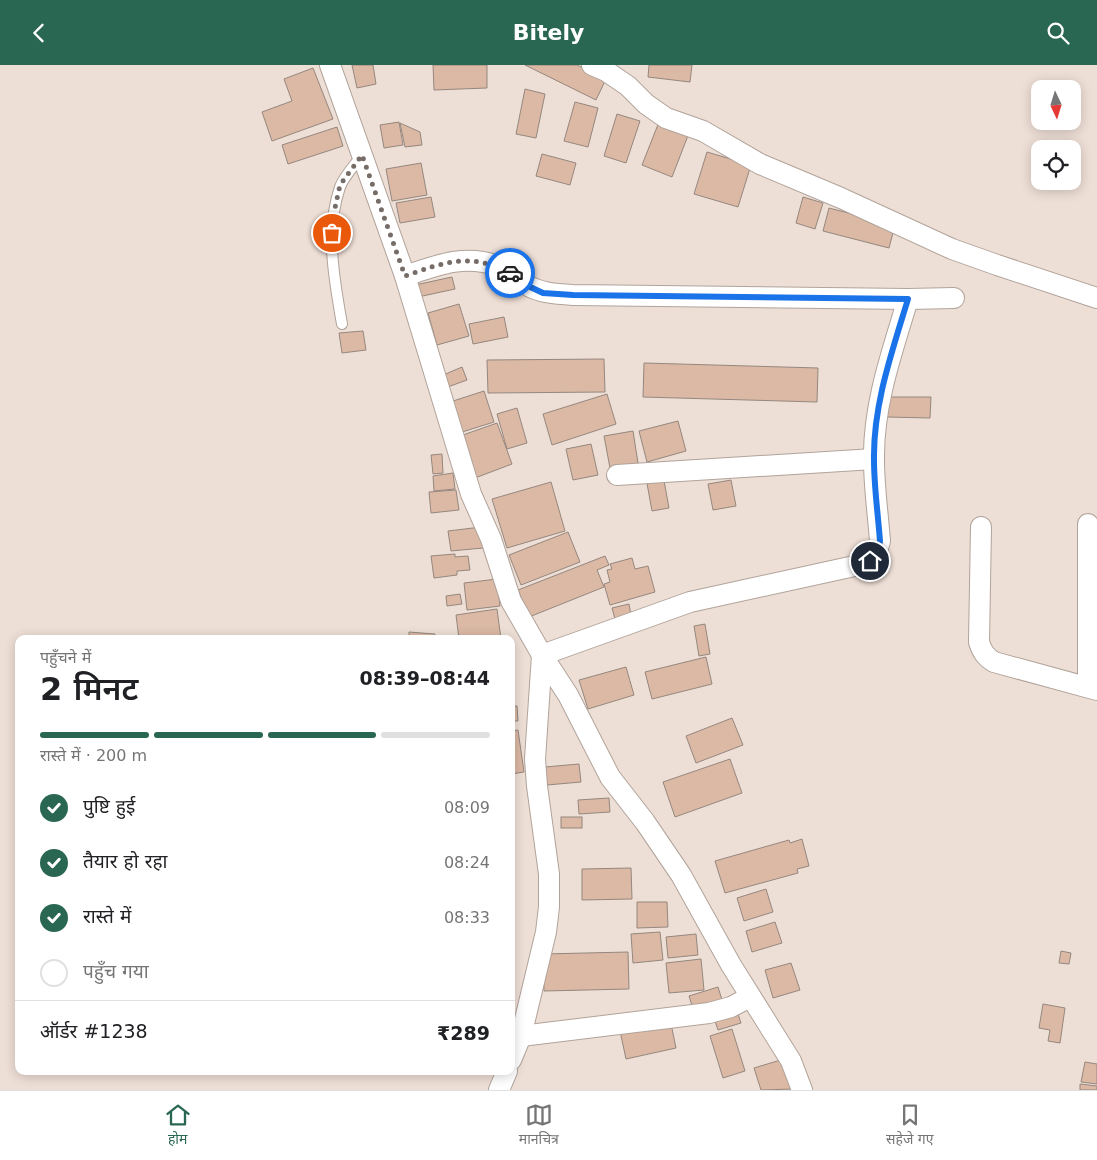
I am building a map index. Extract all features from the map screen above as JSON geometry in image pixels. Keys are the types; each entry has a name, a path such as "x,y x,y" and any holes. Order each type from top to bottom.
{"street":[{"path":"330,65 405,276 471,494 491,539 511,601 568,695 610,777 645,822 681,875 750,997 791,1061 802,1090"},
{"path":"592,65 606,71 628,86 646,104 666,117 703,131 760,164 840,197 952,249 1097,298"},
{"path":"405,276 444,262 472,260 495,265 526,285 543,293 573,295 954,298"},
{"path":"542,655 690,602 870,561 878,551 880,541 874,459 882,383 908,299"},
{"path":"617,475 874,459"},
{"path":"981,527 979,642 982,651 994,662 1093,688 1088,523"},
{"path":"515,1050 521,1036 546,932 549,907 549,874 535,759 542,655"},
{"path":"521,1036 709,1013 731,1007 750,997"},
{"path":"499,1090 505,1075"}],"lane":[{"path":"342,324 334,284 331,251 333,217 340,185 362,155"}],"building":[{"path":"352,65 373,65 376,84 357,88"},
{"path":"433,65 487,65 487,88 434,90"},
{"path":"525,65 577,65 606,79 596,100"},
{"path":"649,65 692,65 690,82 648,77"},
{"path":"313,68 333,119 272,141 262,112 292,101 284,79"},
{"path":"525,89 545,94 536,138 516,134"},
{"path":"575,102 598,108 588,147 564,141"},
{"path":"617,114 640,121 626,163 604,156"},
{"path":"399,122 403,145 384,148 380,125"},
{"path":"659,122 689,133 672,177 642,165"},
{"path":"400,123 420,132 422,145 405,147"},
{"path":"337,127 343,146 288,164 282,145"},
{"path":"707,152 751,165 738,207 694,194"},
{"path":"542,154 576,163 570,185 536,176"},
{"path":"421,163 427,195 392,201 386,169"},
{"path":"431,197 435,217 400,223 396,203"},
{"path":"803,197 823,203 815,229 796,223"},
{"path":"829,208 895,225 889,248 823,231"},
{"path":"452,277 455,289 418,297 415,285"},
{"path":"459,304 469,336 437,345 428,313"},
{"path":"504,317 508,337 473,344 469,324"},
{"path":"363,331 366,350 342,353 339,333"},
{"path":"604,359 605,392 488,393 487,360"},
{"path":"644,363 818,368 817,402 643,397"},
{"path":"462,367 467,380 445,388 441,376"},
{"path":"484,391 494,422 459,433 450,402"},
{"path":"607,394 616,424 552,445 543,414"},
{"path":"888,397 931,397 930,418 887,417"},
{"path":"517,408 527,443 507,449 497,414"},
{"path":"678,421 686,451 647,462 639,431"},
{"path":"497,423 512,464 475,478 460,436"},
{"path":"633,431 638,463 610,468 604,436"},
{"path":"591,444 598,475 573,480 566,449"},
{"path":"442,454 443,473 433,474 431,455"},
{"path":"453,473 455,489 434,491 433,476"},
{"path":"663,475 669,508 652,511 646,478"},
{"path":"731,480 736,506 713,510 708,484"},
{"path":"551,482 565,531 507,548 492,499"},
{"path":"456,490 459,510 431,513 429,492"},
{"path":"481,527 483,548 451,551 448,531"},
{"path":"568,532 580,562 521,585 509,555"},
{"path":"455,554 455,557 468,556 470,570 457,571 457,575 434,578 431,556"},
{"path":"605,556 609,565 597,570 604,587 529,617 518,590"},
{"path":"632,558 635,569 648,566 655,592 610,605 604,584 610,582 607,570 612,569 610,564"},
{"path":"497,579 500,606 467,610 464,583"},
{"path":"460,594 462,604 447,606 446,596"},
{"path":"629,604 631,615 615,619 612,608"},
{"path":"497,609 500,635 458,635 456,615"},
{"path":"705,624 710,654 699,656 694,626"},
{"path":"409,632 435,634 435,635 409,635"},
{"path":"706,657 712,684 652,699 645,672"},
{"path":"626,667 634,695 588,709 579,680"},
{"path":"515,706 517,706 518,721 515,721"},
{"path":"732,718 743,745 696,763 686,736"},
{"path":"515,730 518,730 524,772 515,773"},
{"path":"730,759 742,793 675,817 663,782"},
{"path":"579,764 581,782 547,785 545,767"},
{"path":"609,798 610,812 579,814 578,800"},
{"path":"561,817 582,817 582,828 561,828"},
{"path":"802,839 809,866 797,869 798,873 725,893 715,861 789,840 790,843"},
{"path":"631,868 632,899 582,900 582,869"},
{"path":"766,889 773,912 744,921 737,898"},
{"path":"637,902 667,902 668,927 637,928"},
{"path":"775,922 782,943 752,952 746,931"},
{"path":"660,932 663,960 633,963 631,934"},
{"path":"696,934 698,955 668,958 666,937"},
{"path":"1061,951 1071,953 1069,964 1059,963"},
{"path":"628,952 629,989 544,991 543,954"},
{"path":"701,959 704,990 669,993 666,963"},
{"path":"791,963 800,990 773,998 765,970"},
{"path":"718,987 723,1003 694,1012 689,996"},
{"path":"1043,1004 1065,1008 1060,1043 1048,1041 1050,1030 1039,1028"},
{"path":"737,1011 741,1023 718,1030 714,1018"},
{"path":"670,1019 676,1048 626,1059 620,1031"},
{"path":"732,1029 745,1071 723,1078 710,1036"},
{"path":"784,1059 794,1089 761,1090 754,1068"},
{"path":"1085,1062 1097,1064 1097,1084 1081,1082"},
{"path":"1080,1084 1097,1086 1097,1090 1080,1090"}],"way so far":[{"path":"332,233 333,217 340,185 362,155 405,276 444,262 472,260 495,265 510,273"}],"route":[{"path":"510,273 526,285 543,293 573,295 908,299 882,383 874,459 880,541 878,551 870,561"}]}
